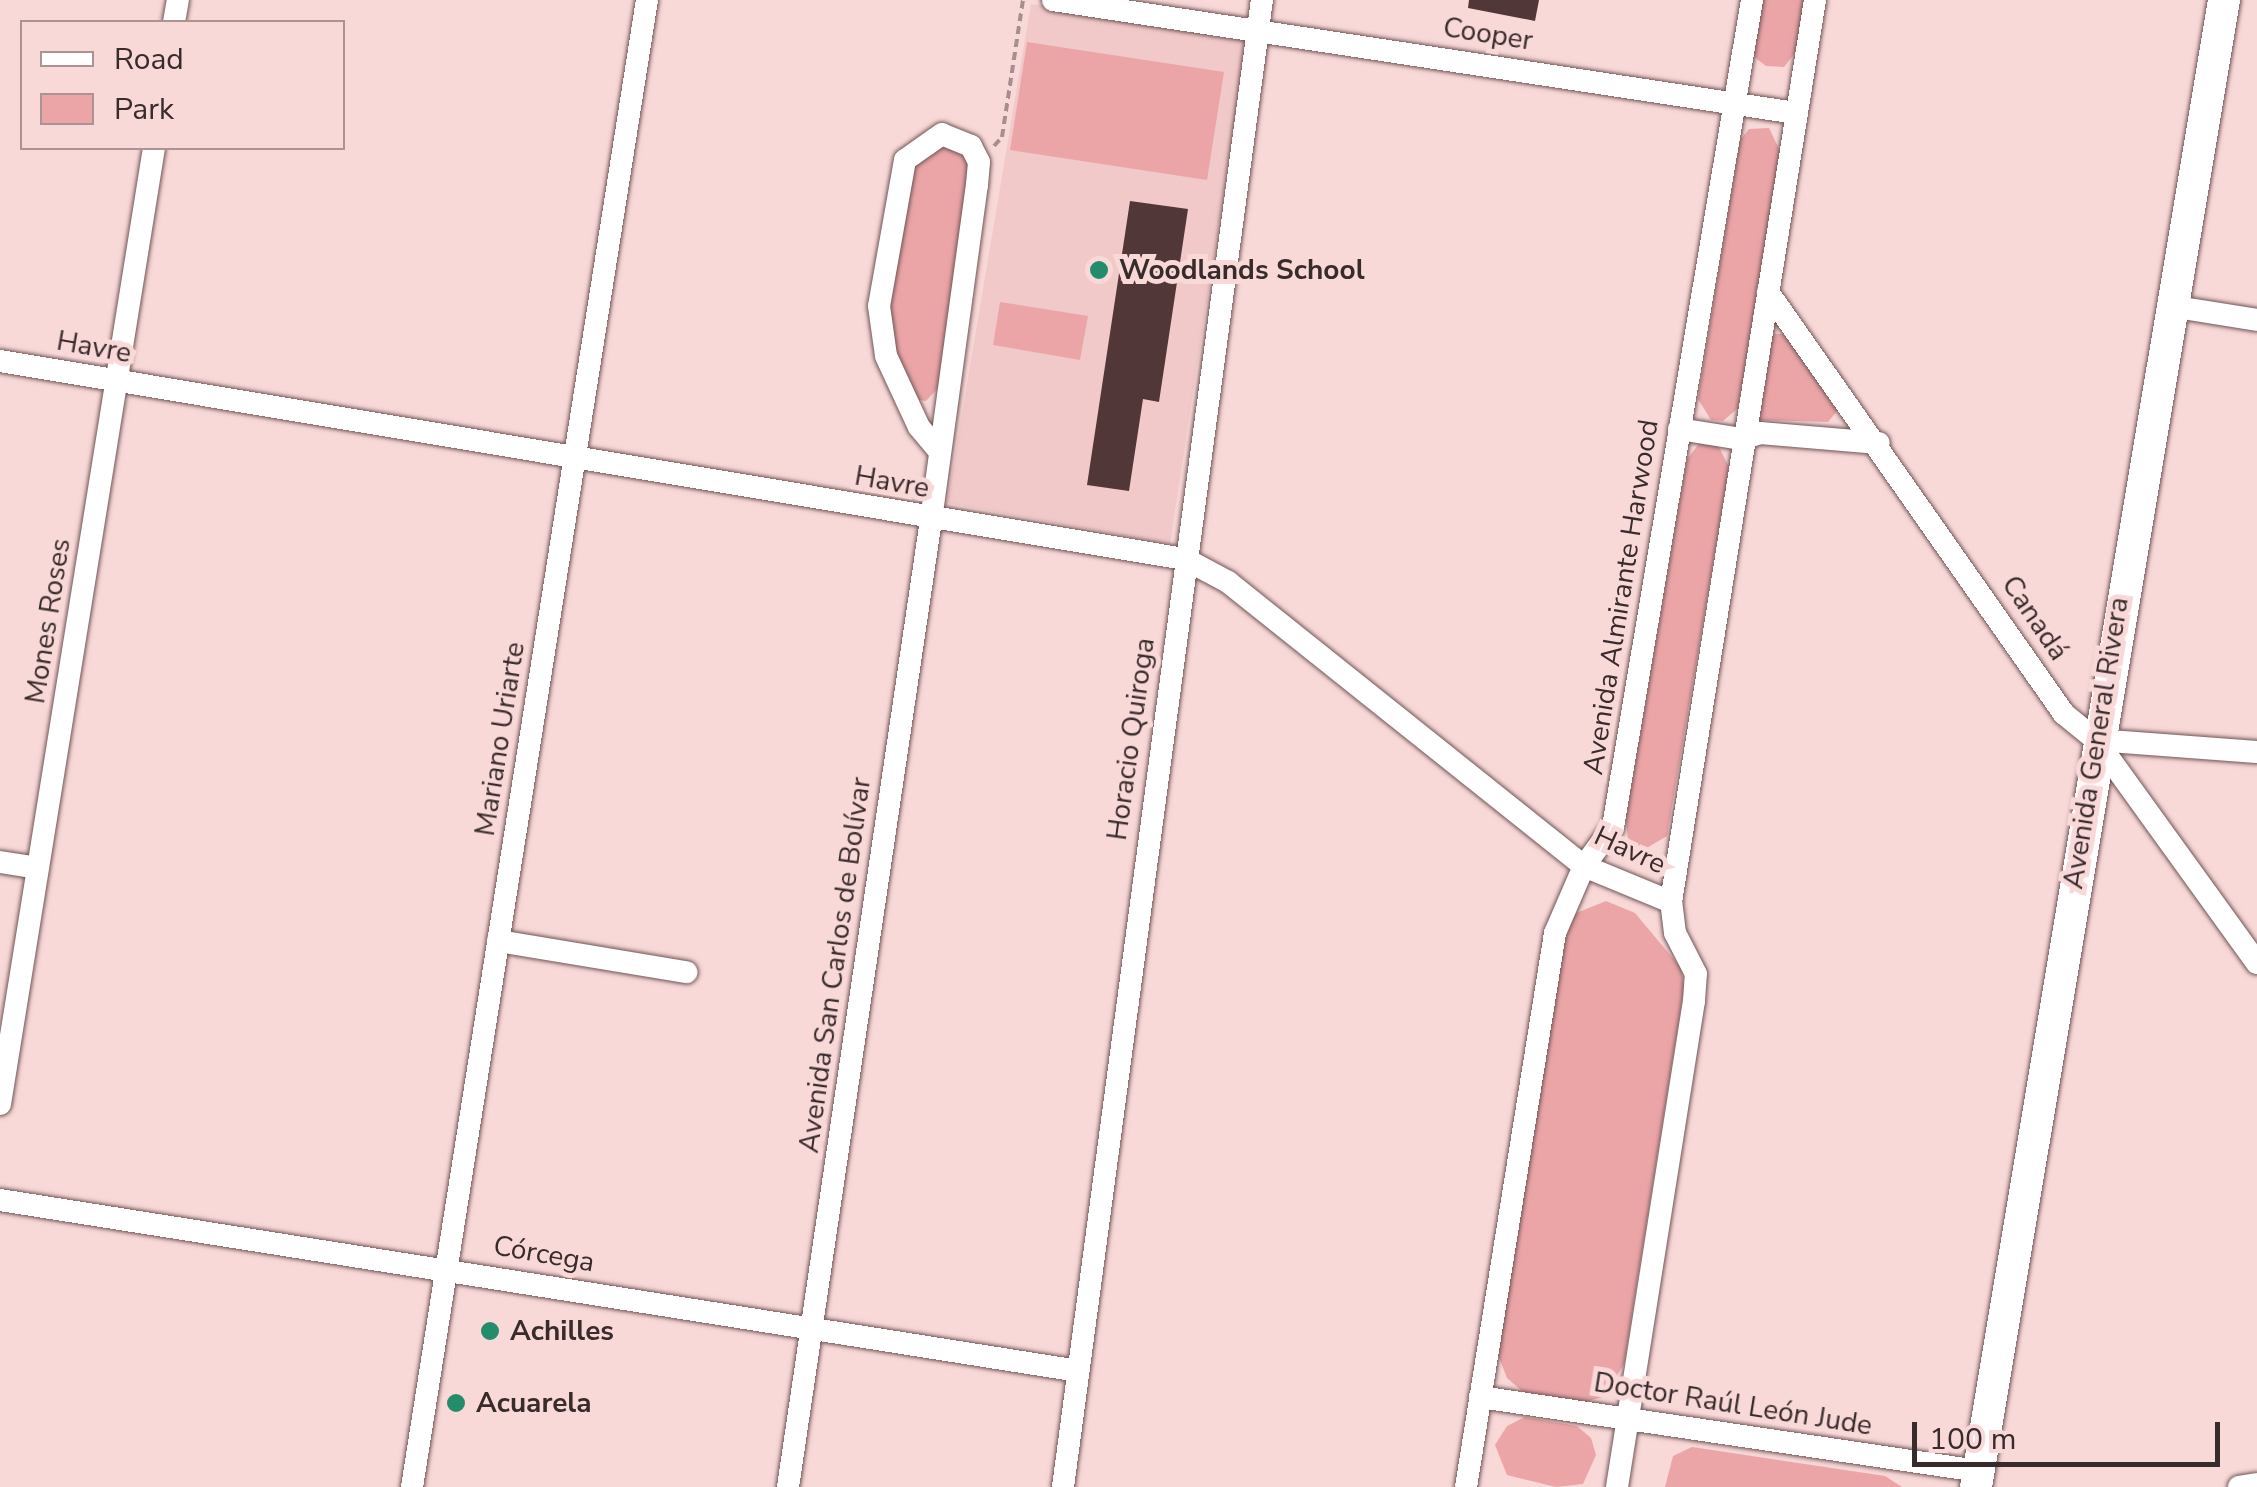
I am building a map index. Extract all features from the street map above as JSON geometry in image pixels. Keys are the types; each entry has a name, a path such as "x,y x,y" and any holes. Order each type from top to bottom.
{"main road":[{"name":"Avenida General Rivera","path":"1977,1479 2096,740 2224,0"}],"street":[{"name":"Mariano Uriarte","path":"412,1487 647,0"},
{"name":"Cooper","path":"1053,0 1796,112"},
{"name":"Horacio Quiroga","path":"1063,1487 1262,0"},
{"name":"Avenida Almirante Harwood","path":"1466,1487 1555,933 1584,866 1613,826 1752,0"},
{"path":"1618,1487 1694,1001 1696,974 1675,933 1671,902 1814,0"},
{"name":"Avenida San Carlos de Bolívar","path":"788,1487 931,520 978,162 970,146 942,134 905,160 879,306 886,356 919,427 939,450"},
{"name":"Mones Roses","path":"0,1104 154,150"},
{"name":"Canadá","path":"1768,292 1879,443 2064,714 2096,740 2257,963"},
{"path":"2170,306 2257,320"},
{"name":"Havre","path":"0,362 576,456 931,520 1185,559 1228,582 1584,866 1671,902"},
{"path":"1678,429 1742,439 1760,433 1879,443"},
{"path":"2096,740 2257,752"},
{"path":"0,862 38,868"},
{"path":"498,941 686,972"},
{"name":"Córcega","path":"0,1200 446,1268 1078,1372"},
{"name":"Doctor Raúl León Jude","path":"1480,1397 1627,1418 1977,1479"},
{"path":"2239,1487 2257,1484"}],"path":[{"path":"1002,137 1022,0"}],"shaded area":[{"name":"Woodlands School","path":"1031,4 1247,38 1170,544 947,503"}],"green space":[{"path":"1760,0 1806,0 1795,53 1784,67 1766,66 1753,56"},
{"path":"1027,42 1224,72 1207,180 1010,150"},
{"path":"1769,128 1781,153 1738,408 1723,421 1711,420 1698,399 1740,140 1749,129"},
{"path":"925,142 961,148 969,163 939,387 926,401 919,400 887,331 909,161"},
{"path":"1000,302 1088,316 1080,360 993,345"},
{"path":"1772,334 1785,334 1838,410 1828,422 1756,420"},
{"path":"1699,444 1718,445 1729,467 1667,836 1645,849 1628,840 1626,819 1687,459"},
{"path":"1606,901 1635,913 1681,968 1684,988 1624,1364 1603,1397 1581,1403 1523,1392 1507,1378 1498,1355 1562,949 1574,914"},
{"path":"1525,1417 1577,1426 1591,1438 1596,1455 1583,1484 1556,1487 1507,1475 1495,1445 1507,1426"},
{"path":"1692,1447 1885,1476 1902,1487 1665,1487 1673,1456"}],"building":[{"path":"1469,0 1539,0 1535,21 1468,8"},
{"path":"1130,201 1188,209 1159,402 1143,399 1129,491 1087,485"}],"place":[{"name":"Woodlands School","path":"1099,270"},
{"name":"Achilles","path":"490,1331"},
{"name":"Acuarela","path":"456,1403"}]}
